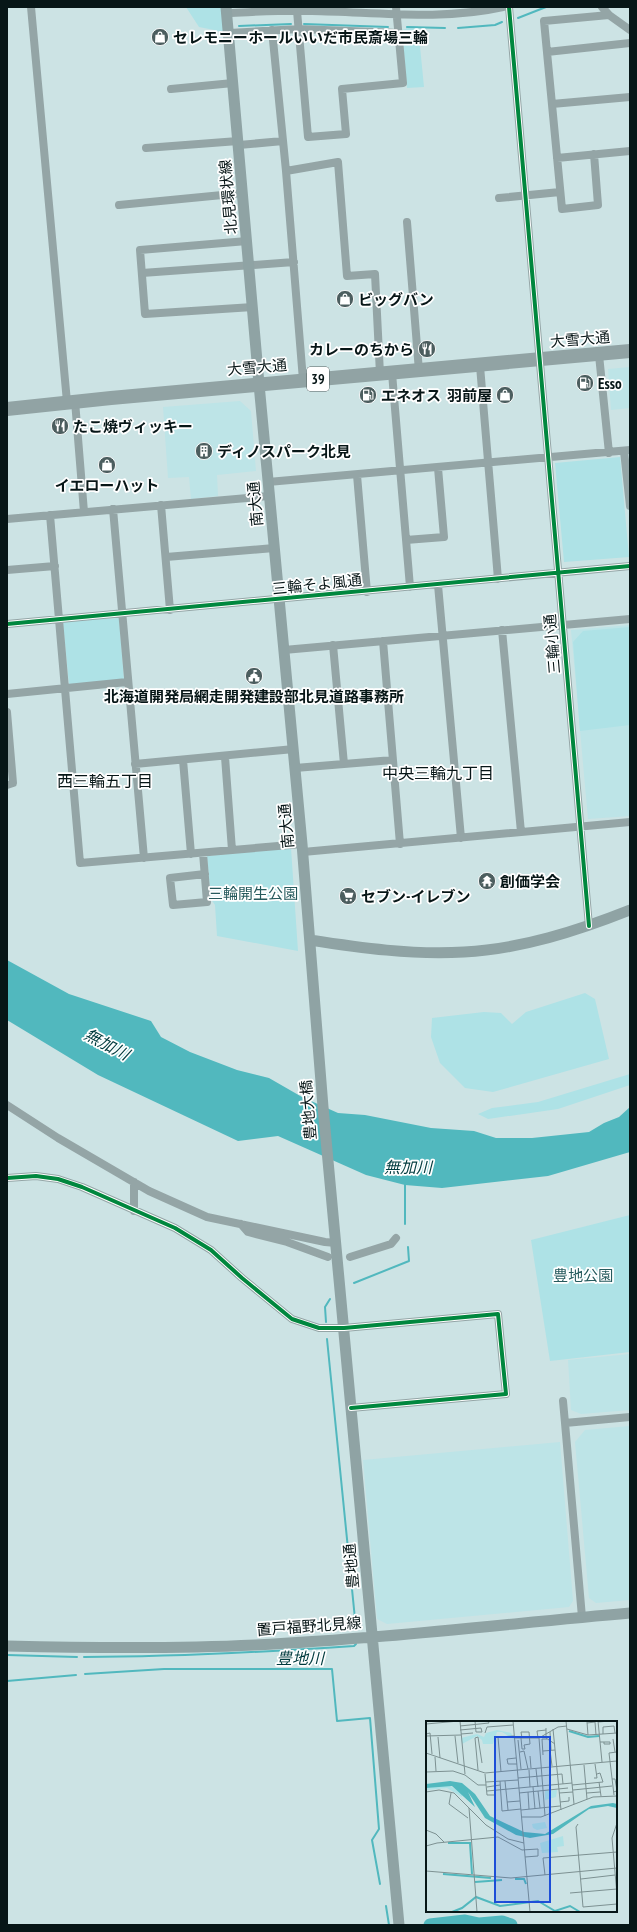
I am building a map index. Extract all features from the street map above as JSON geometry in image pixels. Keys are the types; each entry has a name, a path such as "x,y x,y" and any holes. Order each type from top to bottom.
{"highway":[{"name":"大雪大通","path":"7,409 259,384 630,352"}],"main road":[{"name":"北見環状線","path":"226,10 259,384"},
{"name":"南大通","path":"259,384 294,749 310,940"},
{"path":"310,940 404,952 464,952 540,941 589,926 630,910"},
{"name":"豊地大橋","path":"310,940 336,1239"},
{"name":"豊地通","path":"336,1239 373,1637"},
{"path":"373,1637 630,1612"},
{"name":"置戸福野北見線","path":"7,1646 181,1648 373,1637 399,1925"}],"street":[{"path":"31,7 71,402 84,512"},
{"path":"226,10 397,10 469,14 500,7"},
{"name":"三輪小通","path":"509,7 538,360 589,926"},
{"path":"602,7 609,15 630,30"},
{"path":"297,11 308,137 346,134 342,89 403,83 397,10"},
{"path":"594,154 598,206 562,209 544,21 609,15"},
{"path":"229,33 299,29 399,33"},
{"path":"272,30 286,171 303,380"},
{"path":"547,52 630,43"},
{"path":"171,89 233,83"},
{"path":"552,104 630,97"},
{"path":"146,148 283,141"},
{"path":"557,158 630,151"},
{"path":"286,171 338,162 346,276 375,274 386,374 400,471 410,587"},
{"path":"499,198 560,192"},
{"path":"119,205 243,193"},
{"path":"407,222 419,371"},
{"path":"247,241 140,250 145,314 253,307"},
{"path":"142,273 249,264 294,262"},
{"path":"599,355 609,453"},
{"path":"480,366 498,579"},
{"path":"268,482 627,451 630,506"},
{"path":"406,540 444,537 438,468"},
{"path":"357,475 367,592"},
{"path":"7,519 269,496"},
{"path":"161,505 170,610"},
{"path":"112,509 144,858"},
{"path":"50,515 80,863 232,850 400,844 630,822"},
{"path":"166,557 274,548"},
{"path":"7,570 55,566"},
{"name":"三輪そよ風通","path":"7,624 367,592 630,566"},
{"path":"438,585 461,838"},
{"path":"284,650 630,619"},
{"path":"502,630 521,832"},
{"path":"383,641 400,844"},
{"path":"332,645 344,764"},
{"path":"7,694 127,682"},
{"path":"7,712 13,783 7,785"},
{"path":"135,764 225,757 294,749"},
{"path":"225,757 232,850"},
{"path":"183,760 191,854"},
{"path":"295,768 393,760"},
{"path":"203,853 208,902 173,905 170,878 205,874"},
{"path":"7,1105 58,1138 134,1182 208,1217 324,1242 336,1239"},
{"path":"7,1178 36,1176 58,1179 175,1228 211,1250 242,1278 292,1319 319,1328 344,1328 498,1314 506,1394 351,1408"},
{"path":"134,1182 134,1211"},
{"path":"241,1224 248,1232 287,1242 328,1257"},
{"path":"350,1257 391,1244 396,1238"},
{"path":"563,1401 582,1617"},
{"path":"565,1423 630,1417"}],"shaded area":[{"path":"630,367 630,408 611,410 608,369"},
{"path":"240,401 251,411 256,471 217,475 218,496 191,499 189,477 168,478 163,407"},
{"path":"630,625 630,816 588,819 571,630"},
{"path":"630,1354 630,1410 581,1414 571,1410 568,1360"},
{"path":"630,1426 630,1600 596,1603 589,1598 575,1442 585,1430"},
{"path":"560,1442 573,1601 569,1607 387,1624 377,1619 363,1460"}],"green space":[{"path":"186,7 226,7 229,33 199,27"},
{"path":"406,26 418,26 424,87 407,88 402,30 406,29"},
{"path":"620,457 629,557 564,562 555,463"},
{"path":"119,618 124,680 69,685 63,622"},
{"path":"630,627 630,725 580,731 573,642 583,631"},
{"name":"三輪開生公園","path":"291,848 298,951 217,936 215,905 211,899 207,856"},
{"path":"585,993 595,999 609,1059 493,1092 465,1088 440,1063 431,1037 432,1018 484,1012 501,1013 512,1024 526,1012"},
{"path":"630,1074 630,1085 558,1109 488,1119 478,1114 492,1108 538,1102"},
{"name":"豊地公園","path":"630,1215 630,1352 550,1361 531,1240"}],"water":[{"name":"無加川","path":"7,960 69,994 151,1021 161,1037 190,1052 237,1070 269,1078 302,1097 338,1113 365,1115 431,1128 474,1131 496,1138 532,1138 589,1132 604,1123 619,1117 630,1107 630,1152 548,1176 442,1188 405,1185 366,1175 278,1136 238,1141 98,1075 7,1020"}],"waterway":[{"path":"518,18 546,7"},
{"path":"458,28 495,25 502,22"},
{"path":"239,26 291,24"},
{"path":"304,24 388,27"},
{"path":"407,27 445,28"},
{"name":"無加川","path":"405,1183 405,1224"},
{"path":"354,1283 409,1261 408,1247"},
{"path":"326,1322 325,1307 330,1299"},
{"path":"327,1339 355,1619"},
{"path":"84,1657 219,1654 354,1646 356,1644"},
{"path":"7,1655 77,1657"},
{"name":"豊地川","path":"85,1674 164,1669 332,1669 337,1721 370,1718 379,1829 372,1840 380,1884"},
{"name":"豊地川","path":"7,1681 76,1675"},
{"name":"豊地川","path":"386,1906 389,1925"},
{"path":"430,1925 465,1921 479,1924 502,1922 511,1925"}],"cycle path":[{"path":"509,7 589,926"},
{"path":"7,624 630,566"},
{"path":"7,1178 36,1176 58,1179 82,1187 175,1228 211,1250 242,1278 292,1319 319,1328 344,1328 498,1314 506,1394 351,1408"}],"place":[{"name":"セレモニーホールいいだ市民斎場三輪","path":"160,37"},
{"name":"ビッグバン","path":"345,299"},
{"name":"カレーのちから","path":"427,349"},
{"name":"Esso","path":"585,383"},
{"name":"エネオス","path":"368,395"},
{"name":"羽前屋","path":"505,395"},
{"name":"たこ焼ヴィッキー","path":"60,426"},
{"name":"ディノスパーク北見","path":"204,451"},
{"name":"イエローハット","path":"107,465"},
{"name":"北海道開発局網走開発建設部北見道路事務所","path":"254,676"},
{"name":"創価学会","path":"487,881"},
{"name":"セブン-イレブン","path":"348,896"}],"district":[{"name":"中央三輪九丁目","path":"438,773"},
{"name":"西三輪五丁目","path":"105,781"}]}
